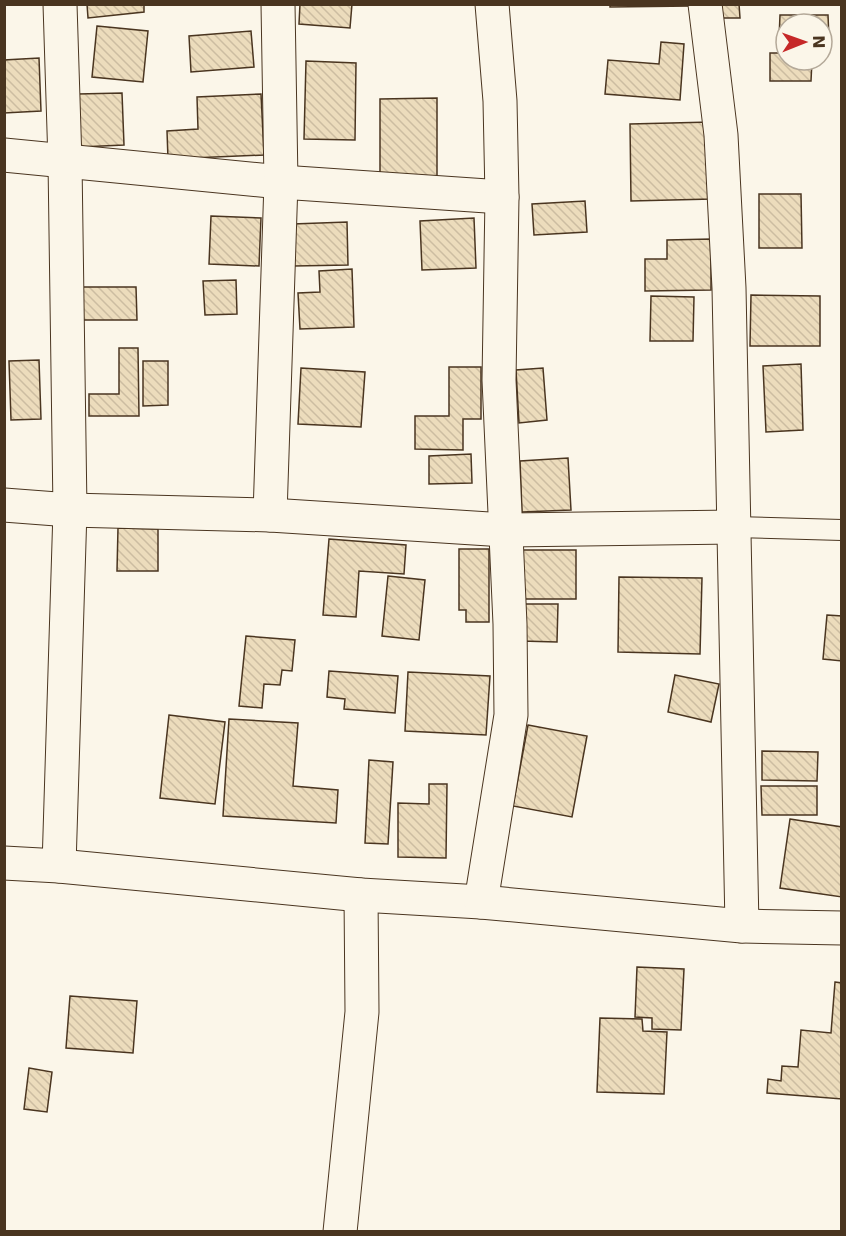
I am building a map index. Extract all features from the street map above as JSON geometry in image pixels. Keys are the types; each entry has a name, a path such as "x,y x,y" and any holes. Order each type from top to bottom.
{"street":[{"path":"60,4 65,162 70,510 60,866"},
{"path":"270,516 281,182 278,4"},
{"path":"482,902 511,715 510,624 499,380 502,197 500,101 492,4"},
{"path":"705,4 721,135 729,288 742,926"},
{"path":"4,154 65,162 281,182 502,197"},
{"path":"4,505 70,510 270,516 505,530 734,527"},
{"path":"4,863 742,926 842,928"},
{"path":"340,1232 362,1011 361,895"}],"lane":[{"path":"734,527 842,530"}],"building":[{"path":"87,4 144,4 144,12 88,18"},
{"path":"300,4 352,4 350,28 299,24"},
{"path":"610,4 691,4 691,6 610,7"},
{"path":"717,4 739,4 740,18 718,18"},
{"path":"97,26 148,31 143,82 92,77"},
{"path":"251,31 254,67 191,72 189,36"},
{"path":"661,42 684,44 680,100 605,94 608,60 659,64"},
{"path":"770,53 774,53 774,72 811,72 811,81 770,81"},
{"path":"39,58 41,111 4,113 4,60"},
{"path":"306,61 356,63 355,140 304,139"},
{"path":"122,93 124,145 80,147 78,94"},
{"path":"261,94 264,155 168,159 167,131 198,129 197,97"},
{"path":"437,98 437,178 380,179 380,99"},
{"path":"711,122 712,199 631,201 630,124"},
{"path":"759,194 801,194 802,248 759,248"},
{"path":"585,201 587,232 534,235 532,204"},
{"path":"211,216 261,218 259,266 209,264"},
{"path":"474,218 476,268 422,270 420,221"},
{"path":"347,222 348,265 294,266 293,224"},
{"path":"711,239 711,290 645,291 645,259 667,259 667,240"},
{"path":"352,269 354,327 300,329 298,293 320,292 319,271"},
{"path":"236,280 237,314 205,315 203,281"},
{"path":"82,287 136,287 137,320 83,320"},
{"path":"751,295 820,296 820,346 750,346"},
{"path":"651,296 694,297 693,341 650,341"},
{"path":"119,348 138,348 139,416 89,416 89,394 119,394"},
{"path":"39,360 41,419 11,420 9,361"},
{"path":"143,361 168,361 168,405 143,406"},
{"path":"801,364 803,430 766,432 763,366"},
{"path":"449,367 481,367 481,419 463,419 463,450 415,449 415,416 449,416"},
{"path":"301,368 365,372 361,427 298,424"},
{"path":"543,368 547,420 519,423 516,370"},
{"path":"471,454 472,483 429,484 429,456"},
{"path":"568,458 571,510 522,512 520,461"},
{"path":"118,528 158,529 158,571 117,571"},
{"path":"329,539 406,545 404,574 359,571 356,617 323,615"},
{"path":"459,549 489,549 489,622 466,622 466,610 459,610"},
{"path":"522,550 576,550 576,599 522,599"},
{"path":"388,576 425,580 419,640 382,636"},
{"path":"619,577 702,578 700,654 618,652"},
{"path":"521,604 558,604 557,642 521,641"},
{"path":"827,615 842,616 842,661 823,659"},
{"path":"246,636 295,640 292,671 282,670 280,685 264,684 262,708 239,706"},
{"path":"329,671 398,676 395,713 344,709 345,699 327,697"},
{"path":"408,672 490,676 486,735 405,731"},
{"path":"675,675 719,684 711,722 668,712"},
{"path":"169,715 225,722 215,804 160,798"},
{"path":"229,719 298,723 293,786 338,790 336,823 223,816"},
{"path":"528,725 587,736 572,817 513,806"},
{"path":"762,751 818,752 817,781 762,780"},
{"path":"369,760 393,762 388,844 365,843"},
{"path":"429,784 447,784 446,858 398,857 398,803 429,804"},
{"path":"761,786 817,786 817,815 762,815"},
{"path":"790,819 842,827 842,897 780,888"},
{"path":"637,967 684,969 681,1030 652,1029 652,1018 635,1017"},
{"path":"835,982 842,983 842,1099 767,1093 768,1079 781,1081 782,1066 798,1067 801,1030 831,1033"},
{"path":"70,996 137,1001 133,1053 66,1048"},
{"path":"600,1018 642,1019 643,1031 667,1032 664,1094 597,1092"},
{"path":"29,1068 52,1072 47,1112 24,1109"}]}
